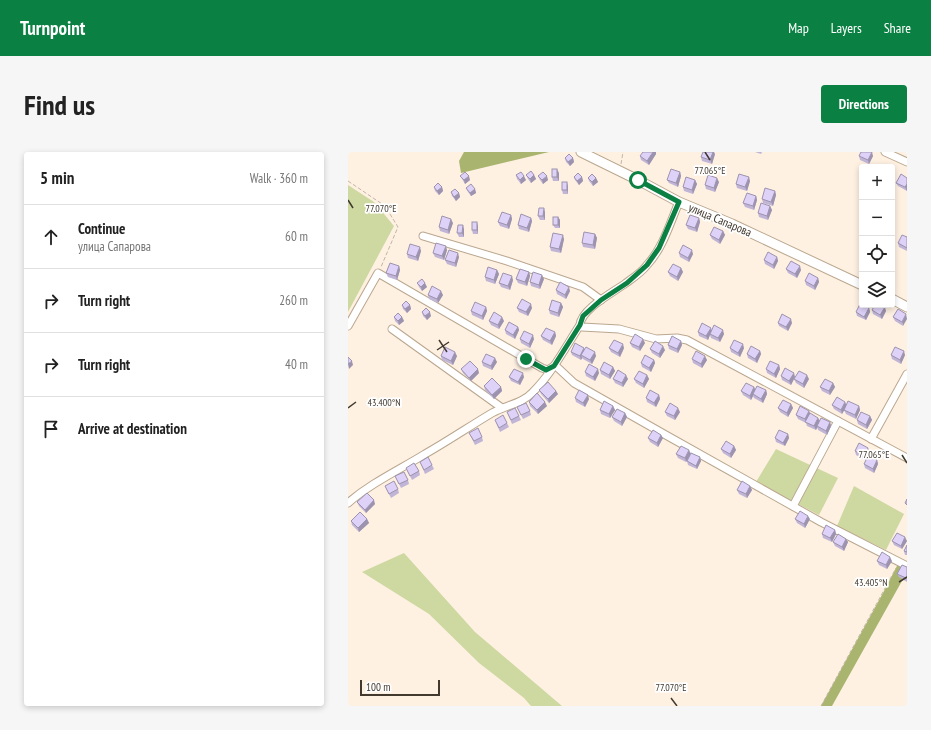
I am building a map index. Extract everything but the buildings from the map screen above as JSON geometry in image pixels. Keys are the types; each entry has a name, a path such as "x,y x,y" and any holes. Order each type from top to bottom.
{"main road":[{"name":"улица Сапарова","path":"581,152 679,202 732,224 859,283"},
{"path":"895,301 907,307"}],"street":[{"path":"885,152 907,162"},
{"path":"348,503 369,486 502,408 528,397 554,366 580,325 583,316 601,300 627,283 647,265 659,248 679,202"},
{"path":"423,236 507,260 583,287 601,300"},
{"path":"348,326 378,274 542,368 548,370 554,366"},
{"path":"580,325 582,327 619,329 656,339 677,338 687,340 907,458"},
{"path":"392,329 502,408"},
{"path":"554,366 574,383 793,506 907,566"},
{"path":"871,439 907,374"},
{"path":"793,506 838,421"}],"path":[{"path":"620,171 623,152"},
{"path":"348,181 385,206 398,227 378,274"},
{"path":"821,706 898,564"}],"green space":[{"path":"464,152 549,152 461,173 459,161"},
{"path":"348,185 374,202 394,226 348,312"},
{"path":"776,449 838,478 819,515 756,482"},
{"path":"854,486 904,514 886,550 837,526"},
{"path":"404,553 475,632 562,706 531,706 524,698 479,663 429,614 362,572"},
{"path":"898,564 907,572 832,706 821,706 883,593"}],"route":[{"path":"526,359 546,370 554,366 580,325 583,316 601,300 627,283 647,265 659,248 679,202 638,180"}]}
